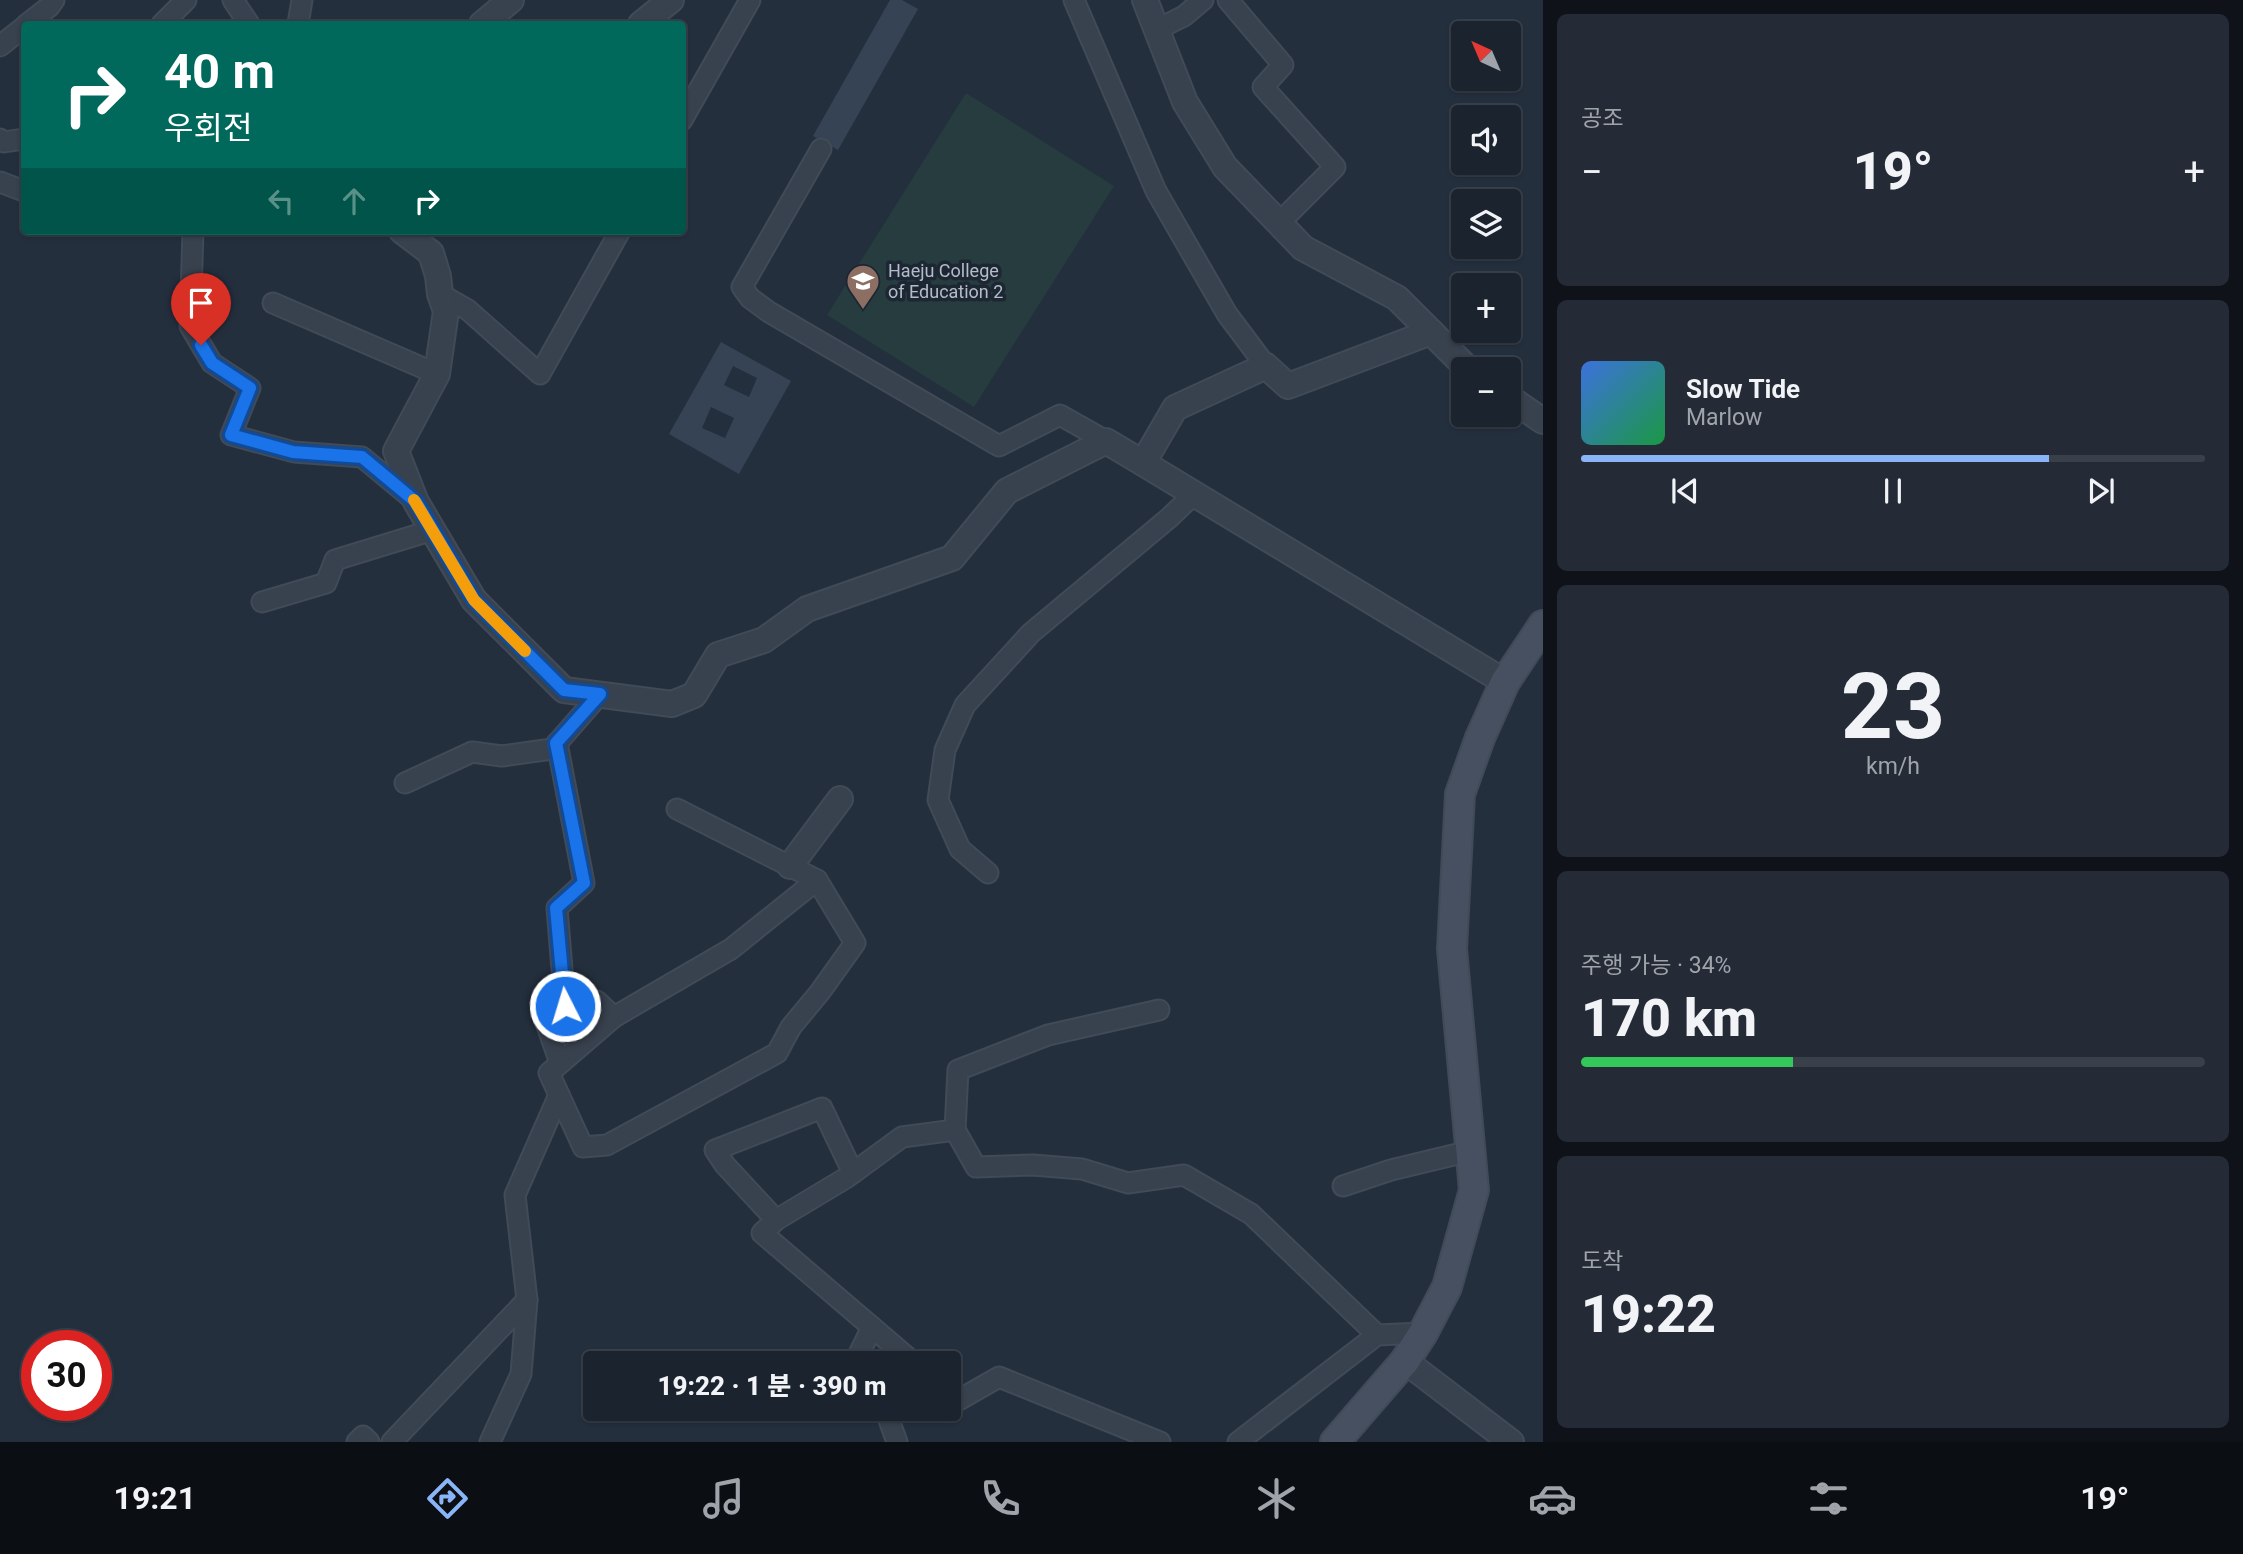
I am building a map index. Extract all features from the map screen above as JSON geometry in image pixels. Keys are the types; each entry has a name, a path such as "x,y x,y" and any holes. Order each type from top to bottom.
{"main road":[{"path":"1335,1442 1405,1361 1423,1333 1447,1287 1474,1190 1452,950 1460,794 1480,738 1505,681 1543,625"}],"street":[{"path":"32,21 54,0"},
{"path":"165,21 186,0"},
{"path":"233,0 247,21"},
{"path":"298,21 302,0"},
{"path":"486,21 511,0"},
{"path":"645,21 671,0"},
{"path":"686,113 750,0"},
{"path":"1074,0 1156,191 1227,314 1266,366 1288,386 1431,332"},
{"path":"1144,0 1185,102 1224,167 1303,248 1397,298 1456,357"},
{"path":"1157,30 1184,16 1203,0"},
{"path":"1228,0 1283,65 1263,87 1335,167 1279,223"},
{"path":"0,46 21,30"},
{"path":"0,139 4,142 21,139"},
{"path":"821,149 742,286 750,298 769,312 999,446 1060,415 1505,681"},
{"path":"0,182 21,190"},
{"path":"193,235 190,327 212,363 250,388 231,435 293,452 362,457 416,502"},
{"path":"407,235 431,253 446,312 437,374 397,450 416,502 474,600 564,690 672,704 694,695 718,656 764,640 807,609 952,558 1007,491 1105,441"},
{"path":"440,294 468,310 540,374 618,235"},
{"path":"273,303 437,374"},
{"path":"1143,463 1175,408 1266,366"},
{"path":"1521,406 1543,421"},
{"path":"988,873 960,849 938,800 945,750 965,705 1031,633 1194,494"},
{"path":"262,602 326,583 335,560 433,530"},
{"path":"405,783 472,752 502,757 552,749 600,694"},
{"path":"556,743 584,883 556,908 565,1006"},
{"path":"790,866 840,799"},
{"path":"677,809 817,880 855,943 791,1027 777,1053 607,1145 583,1147 549,1073 614,1017 732,949 817,880"},
{"path":"561,1063 546,1023 565,1006 597,1001 614,1017"},
{"path":"1159,1010 1048,1035 958,1070 954,1129 976,1167 1033,1165 1082,1169 1128,1183 1184,1175 1251,1214 1377,1335"},
{"path":"490,1442 521,1374 527,1300 515,1195 559,1094"},
{"path":"775,1220 725,1166 715,1150 822,1108 853,1173"},
{"path":"900,1351 762,1233 775,1220 853,1173 902,1137 954,1129"},
{"path":"1343,1186 1391,1170 1470,1151"},
{"path":"392,1442 527,1300"},
{"path":"860,1351 872,1327"},
{"path":"1238,1442 1377,1335 1423,1333"},
{"path":"1405,1361 1511,1442"},
{"path":"961,1399 999,1377 1160,1442"},
{"path":"889,1421 897,1442"},
{"path":"357,1442 363,1436 369,1442"}],"green space":[{"path":"966,93 1114,186 974,407 827,315"}],"building":[{"path":"890,0 902,0 918,9 838,150 813,136"},
{"path":"721,342 791,381 739,474 669,434","holes":["733,366 757,378 749,397 724,385","711,407 734,418 725,438 702,428"]}],"slow traffic":[{"path":"414,500 474,600 525,651"}],"place":[{"name":"Haeju College of Education 2","path":"863,311"}],"route":[{"path":"201,345 212,363 250,388 231,435 293,452 362,457 416,502 474,600 564,690 600,694 556,743 584,883 556,908 565,1006"}]}
